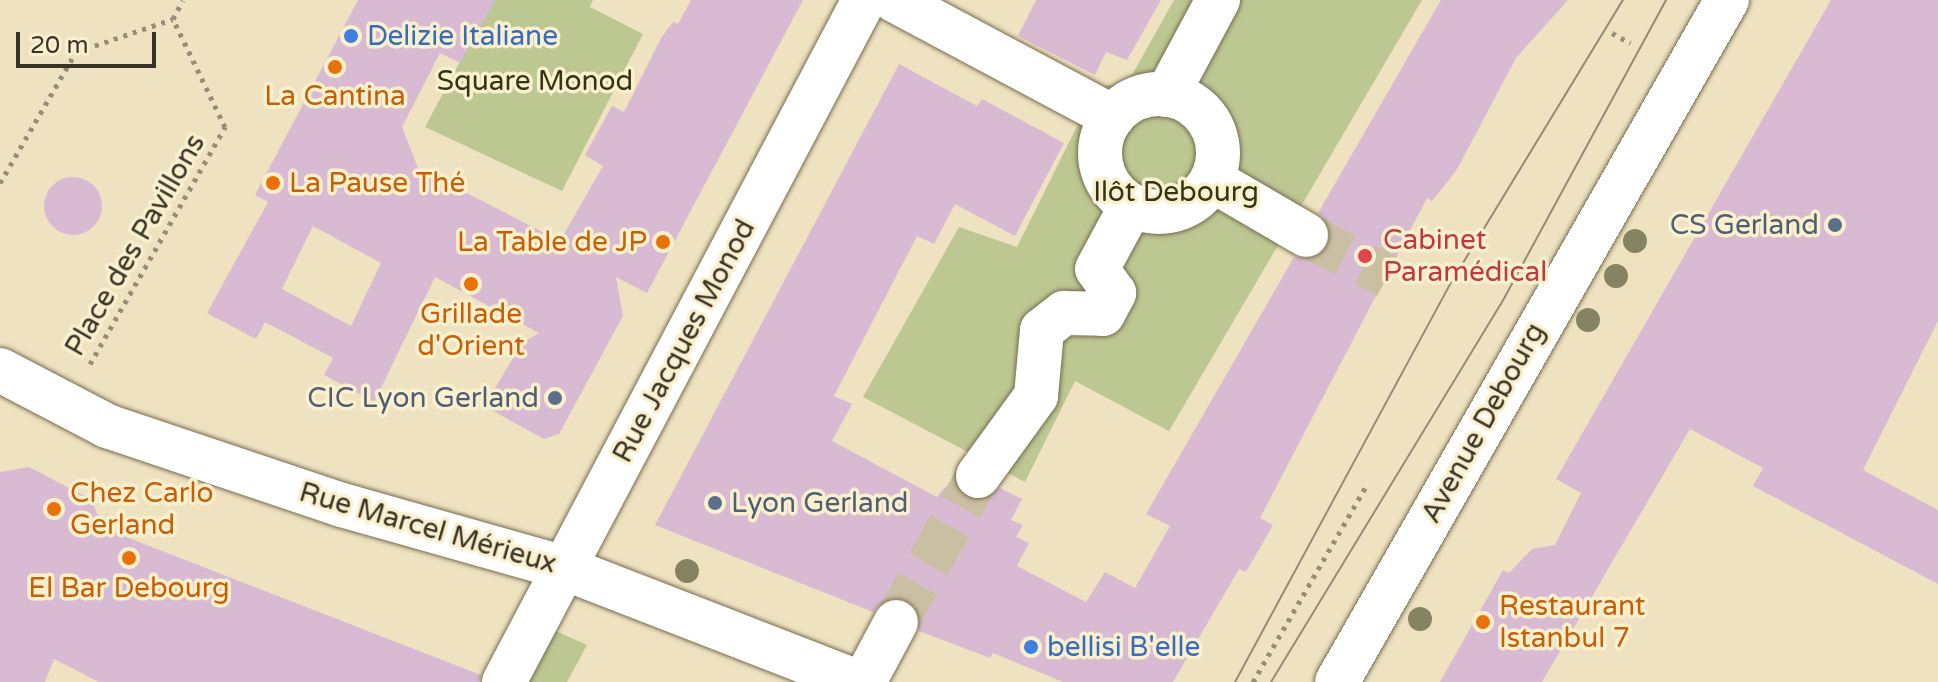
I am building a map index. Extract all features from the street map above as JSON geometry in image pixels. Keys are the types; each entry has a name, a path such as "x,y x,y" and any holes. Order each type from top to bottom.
{"street":[{"name":"Rue Jacques Monod","path":"504,682 864,0"},
{"path":"894,0 1113,117"},
{"path":"1167,95 1218,0"},
{"name":"Avenue Debourg","path":"1337,682 1727,0"},
{"path":"1167,95 1195,106 1209,121 1218,160 1212,180 1186,206 1168,212 1131,206 1105,179 1100,161 1101,142 1113,117 1137,98 1167,95"},
{"path":"1212,180 1306,235"},
{"path":"978,476 1036,396 1042,330 1064,313 1103,314 1114,293 1097,269 1131,206"},
{"name":"Rue Marcel Mérieux","path":"0,370 107,426 342,505 564,568 861,682"},
{"path":"861,682 896,622"}],"path":[{"path":"0,183 76,52 173,19 183,0"},
{"name":"Place des Pavillons","path":"68,403 225,127 173,19"},
{"path":"1612,33 1630,43"},
{"path":"1253,682 1366,486"}],"green space":[{"name":"Square Monod","path":"493,0 593,0 590,7 643,34 562,191 425,127"},
{"name":"Ilôt Debourg","path":"1174,0 1422,0 1169,431 1075,381 1025,482 863,397 959,227 1017,247 1097,86 1127,84"},
{"path":"551,629 587,645 567,682 522,682"}],"building":[{"path":"358,0 495,0 460,63 440,53 402,127 418,168 560,241 603,166 585,155 612,106 624,112 661,38 673,22 678,24 691,0 803,0 647,293 616,277 623,316 559,434 544,439 484,406 513,358 509,351 539,333 435,277 374,402 324,375 333,358 265,322 256,339 207,313 268,202 255,195","holes":["313,226 381,263 351,326 282,289"]},
{"path":"1036,0 1161,0 1127,60 1106,52 1095,75 1018,36"},
{"path":"1441,0 1568,0 1516,58 1456,171 1432,201 1427,198 1260,518 1273,525 1246,572 1239,569 1173,682 1063,682 993,653 990,658 919,631 918,610 907,600 884,600 873,612 655,525 899,64 977,106 982,99 1064,143 1015,236 955,204 934,244 917,236 834,396 852,404 832,441 937,497 945,487 976,501 1000,488 1022,499 1011,520 1023,525 1016,537 1029,543 1017,566 1086,602 1105,572 1135,588 1170,526 1146,514 1294,257 1318,257 1328,247 1328,223 1318,213"},
{"path":"1831,0 1938,0 1938,321 1863,470 1938,510 1938,584 1753,486 1763,468 1690,429 1542,682 1440,682 1503,570 1509,573 1532,549 1555,545 1581,493 1556,479"},
{"path":"73,177 94,185 102,206 94,227 73,235 52,227 44,206 52,185"},
{"path":"29,467 92,500 97,514 107,519 103,528 481,675 479,682 99,682 54,659 45,682 0,682 0,472"}],"tunnel":[{"path":"1306,235 1387,276"},
{"path":"896,622 978,476"}],"tram line":[{"path":"1235,682 1452,281 1623,0"},
{"path":"1271,682 1501,304 1666,0"}],"place":[{"name":"Delizie Italiane","path":"351,36"},
{"name":"La Cantina","path":"335,67"},
{"name":"La Pause Thé","path":"273,183"},
{"name":"CS Gerland","path":"1835,225"},
{"name":"La Table de JP","path":"663,242"},
{"name":"Cabinet Paramédical","path":"1365,256"},
{"name":"Grillade d'Orient","path":"471,284"},
{"name":"CIC Lyon Gerland","path":"555,398"},
{"name":"Lyon Gerland","path":"715,503"},
{"name":"Chez Carlo Gerland","path":"54,509"},
{"name":"El Bar Debourg","path":"129,558"},
{"name":"Restaurant Istanbul 7","path":"1483,622"},
{"name":"bellisi B'elle","path":"1031,647"}]}
